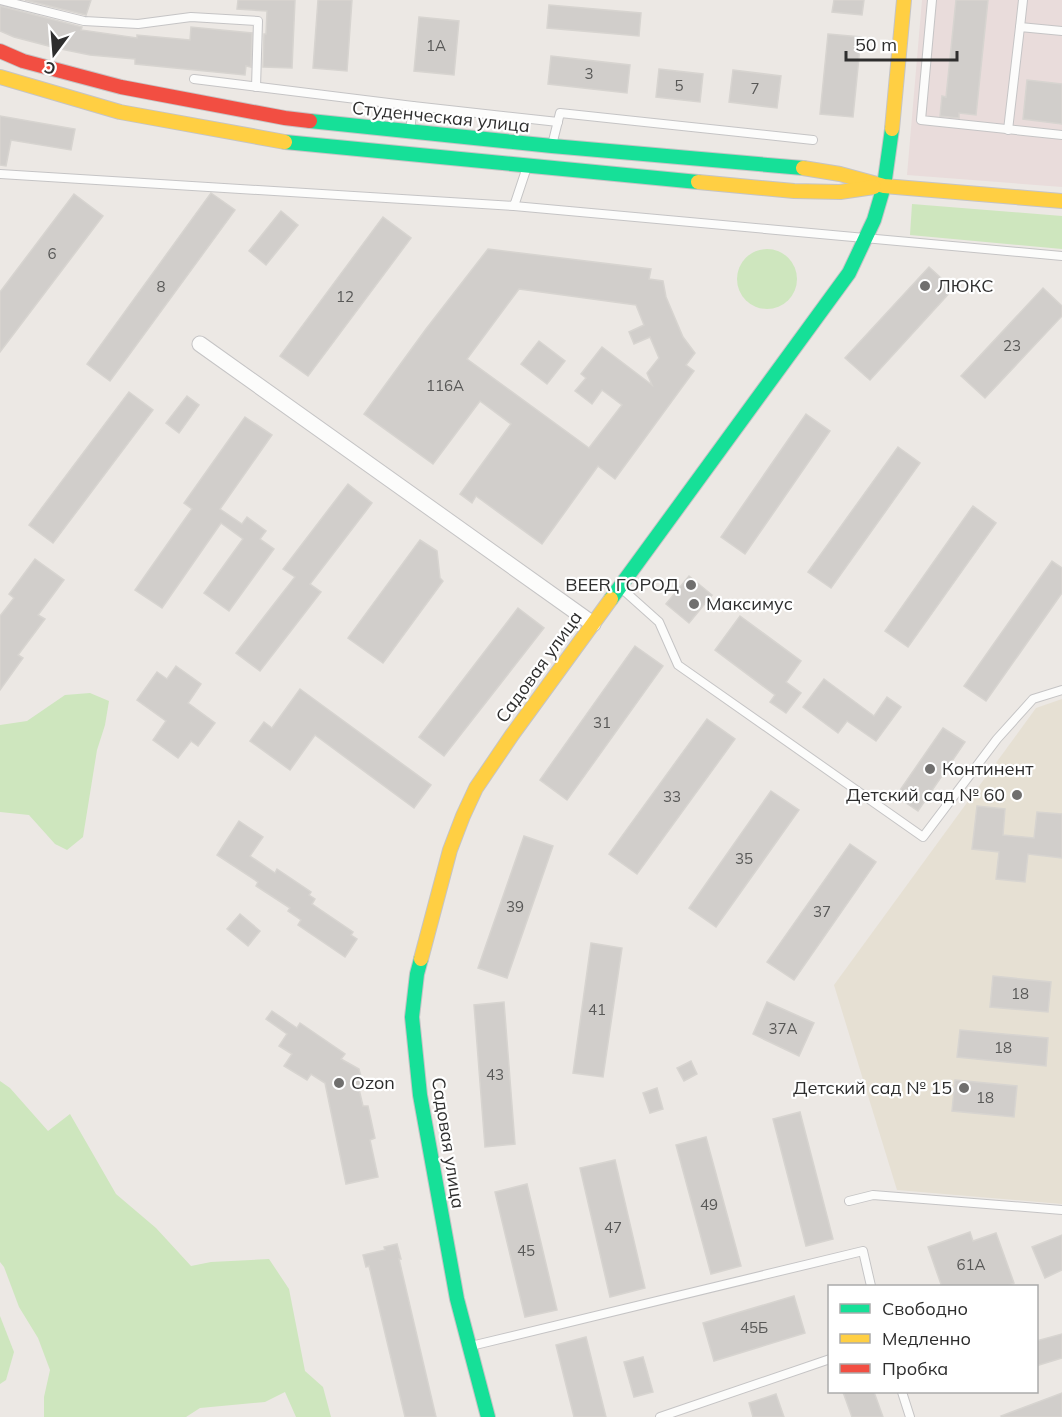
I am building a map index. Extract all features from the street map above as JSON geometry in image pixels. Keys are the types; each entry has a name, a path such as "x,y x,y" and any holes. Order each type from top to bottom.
{"main road":[{"name":"Садовая улица","path":"488,1417 455,1292 420,1095 412,1017 417,974 450,850 476,788 512,735 849,273 874,220 884,186 891,140 904,0"},
{"name":"Студенческая улица","path":"0,51 23,61 121,87 285,118 552,146 795,167 840,174 884,186 1062,201"},
{"name":"Студенческая улица","path":"0,77 120,112 280,142 794,191 840,192 884,186"}],"street":[{"path":"200,344 593,624"}],"lane":[{"path":"0,0 84,21 138,24 191,17 258,21 256,87"},
{"path":"932,0 921,120 1062,135"},
{"path":"1008,130 1023,0"},
{"path":"1020,27 1062,31"},
{"path":"194,79 558,122"},
{"path":"410,132 413,106"},
{"path":"552,146 560,113 813,140"},
{"path":"514,206 527,165"},
{"path":"0,174 514,206 1062,256"},
{"path":"619,587 659,622 678,664 923,837 998,739 1033,699 1062,690"},
{"path":"849,1201 873,1195 1062,1210"},
{"path":"469,1346 862,1251 871,1285"},
{"path":"660,1417 828,1360"},
{"path":"902,1393 910,1417"}],"shaded area":[{"path":"922,0 1062,0 1062,187 907,175"},
{"name":"Детский сад № 15","path":"1062,699 1062,1204 897,1190 834,985 1036,708"}],"green space":[{"path":"912,204 1062,216 1062,249 910,235"},
{"path":"767,249 784,254 792,262 797,279 792,296 784,304 767,309 750,304 742,296 737,279 742,262 750,254"},
{"path":"90,693 109,701 105,725 97,750 83,837 67,850 55,844 29,815 0,812 0,725 27,721 65,695"},
{"path":"0,1081 10,1088 48,1131 70,1114 116,1194 156,1228 191,1266 211,1262 269,1259 289,1289 305,1371 323,1387 331,1417 296,1417 285,1392 265,1402 200,1408 186,1417 44,1417 44,1397 50,1370 38,1338 19,1307 0,1262"},
{"path":"0,1316 14,1352 6,1380 0,1384"}],"building":[{"path":"25,0 91,0 86,15"},
{"path":"238,0 295,0 292,68 263,67 267,11 237,9"},
{"path":"318,0 352,0 347,71 313,68"},
{"path":"834,0 864,0 862,15 832,12"},
{"path":"956,0 988,0 976,115 959,113 959,118 940,116 942,96 946,97"},
{"path":"549,5 641,13 639,36 547,28"},
{"path":"0,6 82,27 81,30 137,38 137,35 190,40 191,27 252,33 251,67 246,66 245,75 135,64 135,59 90,55 56,48 0,31"},
{"path":"419,17 459,21 454,75 414,71"},
{"path":"828,34 861,37 853,117 820,114"},
{"path":"551,56 630,65 627,93 548,84"},
{"path":"659,69 703,74 700,102 656,97"},
{"path":"733,70 781,76 777,108 729,102"},
{"path":"1027,80 1062,84 1062,124 1023,119"},
{"path":"0,116 75,129 71,150 11,140 6,166 0,165"},
{"path":"211,193 235,210 110,381 87,364"},
{"path":"74,194 103,216 0,352 0,292"},
{"path":"281,211 298,225 266,265 249,251"},
{"path":"383,217 411,238 308,376 280,356"},
{"path":"488,249 651,269 649,279 663,281 666,297 683,337 695,353 686,365 694,371 615,479 598,466 542,544 476,496 472,503 460,494 511,424 480,401 433,464 364,414","holes":["519,289 636,305 644,325 629,332 634,344 650,337 659,358 647,373 652,385 602,347 581,374 586,378 575,391 592,404 602,390 622,405 589,448 467,359"]},
{"path":"929,267 953,289 870,380 845,358"},
{"path":"1043,288 1062,306 1062,316 985,398 961,376"},
{"path":"539,341 565,361 547,384 521,364"},
{"path":"129,392 153,410 53,543 29,525"},
{"path":"187,396 199,405 179,433 166,423"},
{"path":"806,414 830,431 745,554 721,537"},
{"path":"245,417 272,435 220,509 242,524 247,517 266,531 260,539 274,549 229,611 204,593 243,539 221,523 162,608 135,590 192,509 184,503"},
{"path":"898,447 920,463 831,588 808,572"},
{"path":"348,484 372,503 310,584 321,592 260,671 236,653 295,577 283,569"},
{"path":"973,506 996,523 908,647 885,631"},
{"path":"420,540 437,551 440,578 443,581 383,663 348,638"},
{"path":"35,559 64,580 38,615 45,619 18,655 23,658 0,690 0,616 14,598 9,594"},
{"path":"1052,561 1062,568 1062,593 986,701 964,686"},
{"path":"689,576 712,595 689,623 666,604"},
{"path":"518,608 544,628 444,756 419,737"},
{"path":"740,616 801,661 786,682 801,693 786,713 770,702 775,695 715,650"},
{"path":"635,646 663,666 567,800 540,780"},
{"path":"176,666 201,684 188,703 215,723 198,746 191,741 178,758 153,740 166,721 137,700 157,672 167,679"},
{"path":"824,679 874,716 887,697 901,707 876,741 847,721 838,733 803,707"},
{"path":"300,689 431,785 414,808 315,735 290,770 250,741 264,722 272,728"},
{"path":"707,719 735,739 637,874 609,854"},
{"name":"Континент","path":"943,728 965,742 918,811 896,796"},
{"path":"771,791 799,810 716,927 689,908"},
{"path":"977,806 1005,809 1003,835 1034,838 1037,812 1062,814 1062,858 1028,854 1025,882 996,879 999,852 972,849"},
{"path":"239,821 263,837 250,856 275,873 277,869 311,892 309,895 315,899 312,904 353,932 351,935 357,939 345,957 298,925 301,920 288,911 290,908 256,886 258,882 217,855"},
{"path":"524,836 553,846 507,978 478,968"},
{"path":"850,844 876,862 794,980 767,962"},
{"path":"240,914 260,931 248,946 227,929"},
{"path":"591,943 622,948 603,1077 573,1073"},
{"path":"993,976 1051,982 1048,1012 990,1007"},
{"path":"504,1002 515,1144 485,1147 474,1005"},
{"path":"767,1002 814,1023 799,1056 753,1034"},
{"path":"272,1011 297,1028 300,1023 345,1054 341,1059 359,1069 363,1084 358,1085 363,1106 368,1106 375,1138 370,1140 378,1177 346,1184 325,1083 311,1074 307,1080 284,1066 292,1054 279,1046 287,1034 266,1019"},
{"path":"960,1030 1048,1038 1046,1066 957,1057"},
{"path":"691,1061 697,1074 684,1081 677,1068"},
{"path":"955,1080 1017,1086 1014,1117 952,1111"},
{"path":"657,1088 663,1109 650,1113 643,1093"},
{"path":"800,1112 833,1239 806,1246 773,1119"},
{"path":"706,1137 741,1266 711,1274 676,1145"},
{"path":"615,1160 645,1288 610,1297 580,1168"},
{"path":"527,1184 557,1310 525,1317 495,1192"},
{"path":"970,1232 973,1241 996,1233 1014,1283 1010,1285 941,1285 928,1247"},
{"path":"1062,1235 1062,1270 1045,1278 1032,1247"},
{"path":"397,1244 436,1417 405,1417 369,1266 366,1267 363,1255 385,1250 384,1247"},
{"path":"794,1296 805,1333 714,1361 703,1323"},
{"path":"1062,1334 1062,1358 1038,1365 1038,1340"},
{"path":"586,1337 606,1417 574,1417 556,1345"},
{"path":"643,1357 653,1392 634,1397 624,1362"},
{"path":"843,1393 874,1393 883,1417 852,1417"},
{"path":"1062,1393 1062,1417 1001,1416"},
{"path":"776,1394 784,1417 753,1417 749,1403"}],"traffic: fast":[{"path":"310,121 552,146 803,168"},
{"path":"611,599 849,273 874,220 884,186 892,129"},
{"path":"285,142 698,182"},
{"path":"421,959 412,1017 420,1095 457,1299 488,1417"}],"traffic: slow":[{"path":"892,129 904,0"},
{"path":"0,77 120,112 285,142"},
{"path":"803,168 840,174 884,186 1062,201"},
{"path":"698,182 794,191 840,192 874,187"},
{"path":"421,959 450,850 476,788 611,599"}],"traffic: jam":[{"path":"0,51 23,61 121,87 310,121"}],"place":[{"name":"ЛЮКС","path":"925,286"},
{"name":"BEER ГОРОД","path":"691,585"},
{"name":"Максимус","path":"694,604"},
{"name":"Континент","path":"930,769"},
{"name":"Детский сад № 60","path":"1017,795"},
{"name":"Ozon","path":"339,1083"},
{"name":"Детский сад № 15","path":"964,1088"}]}
